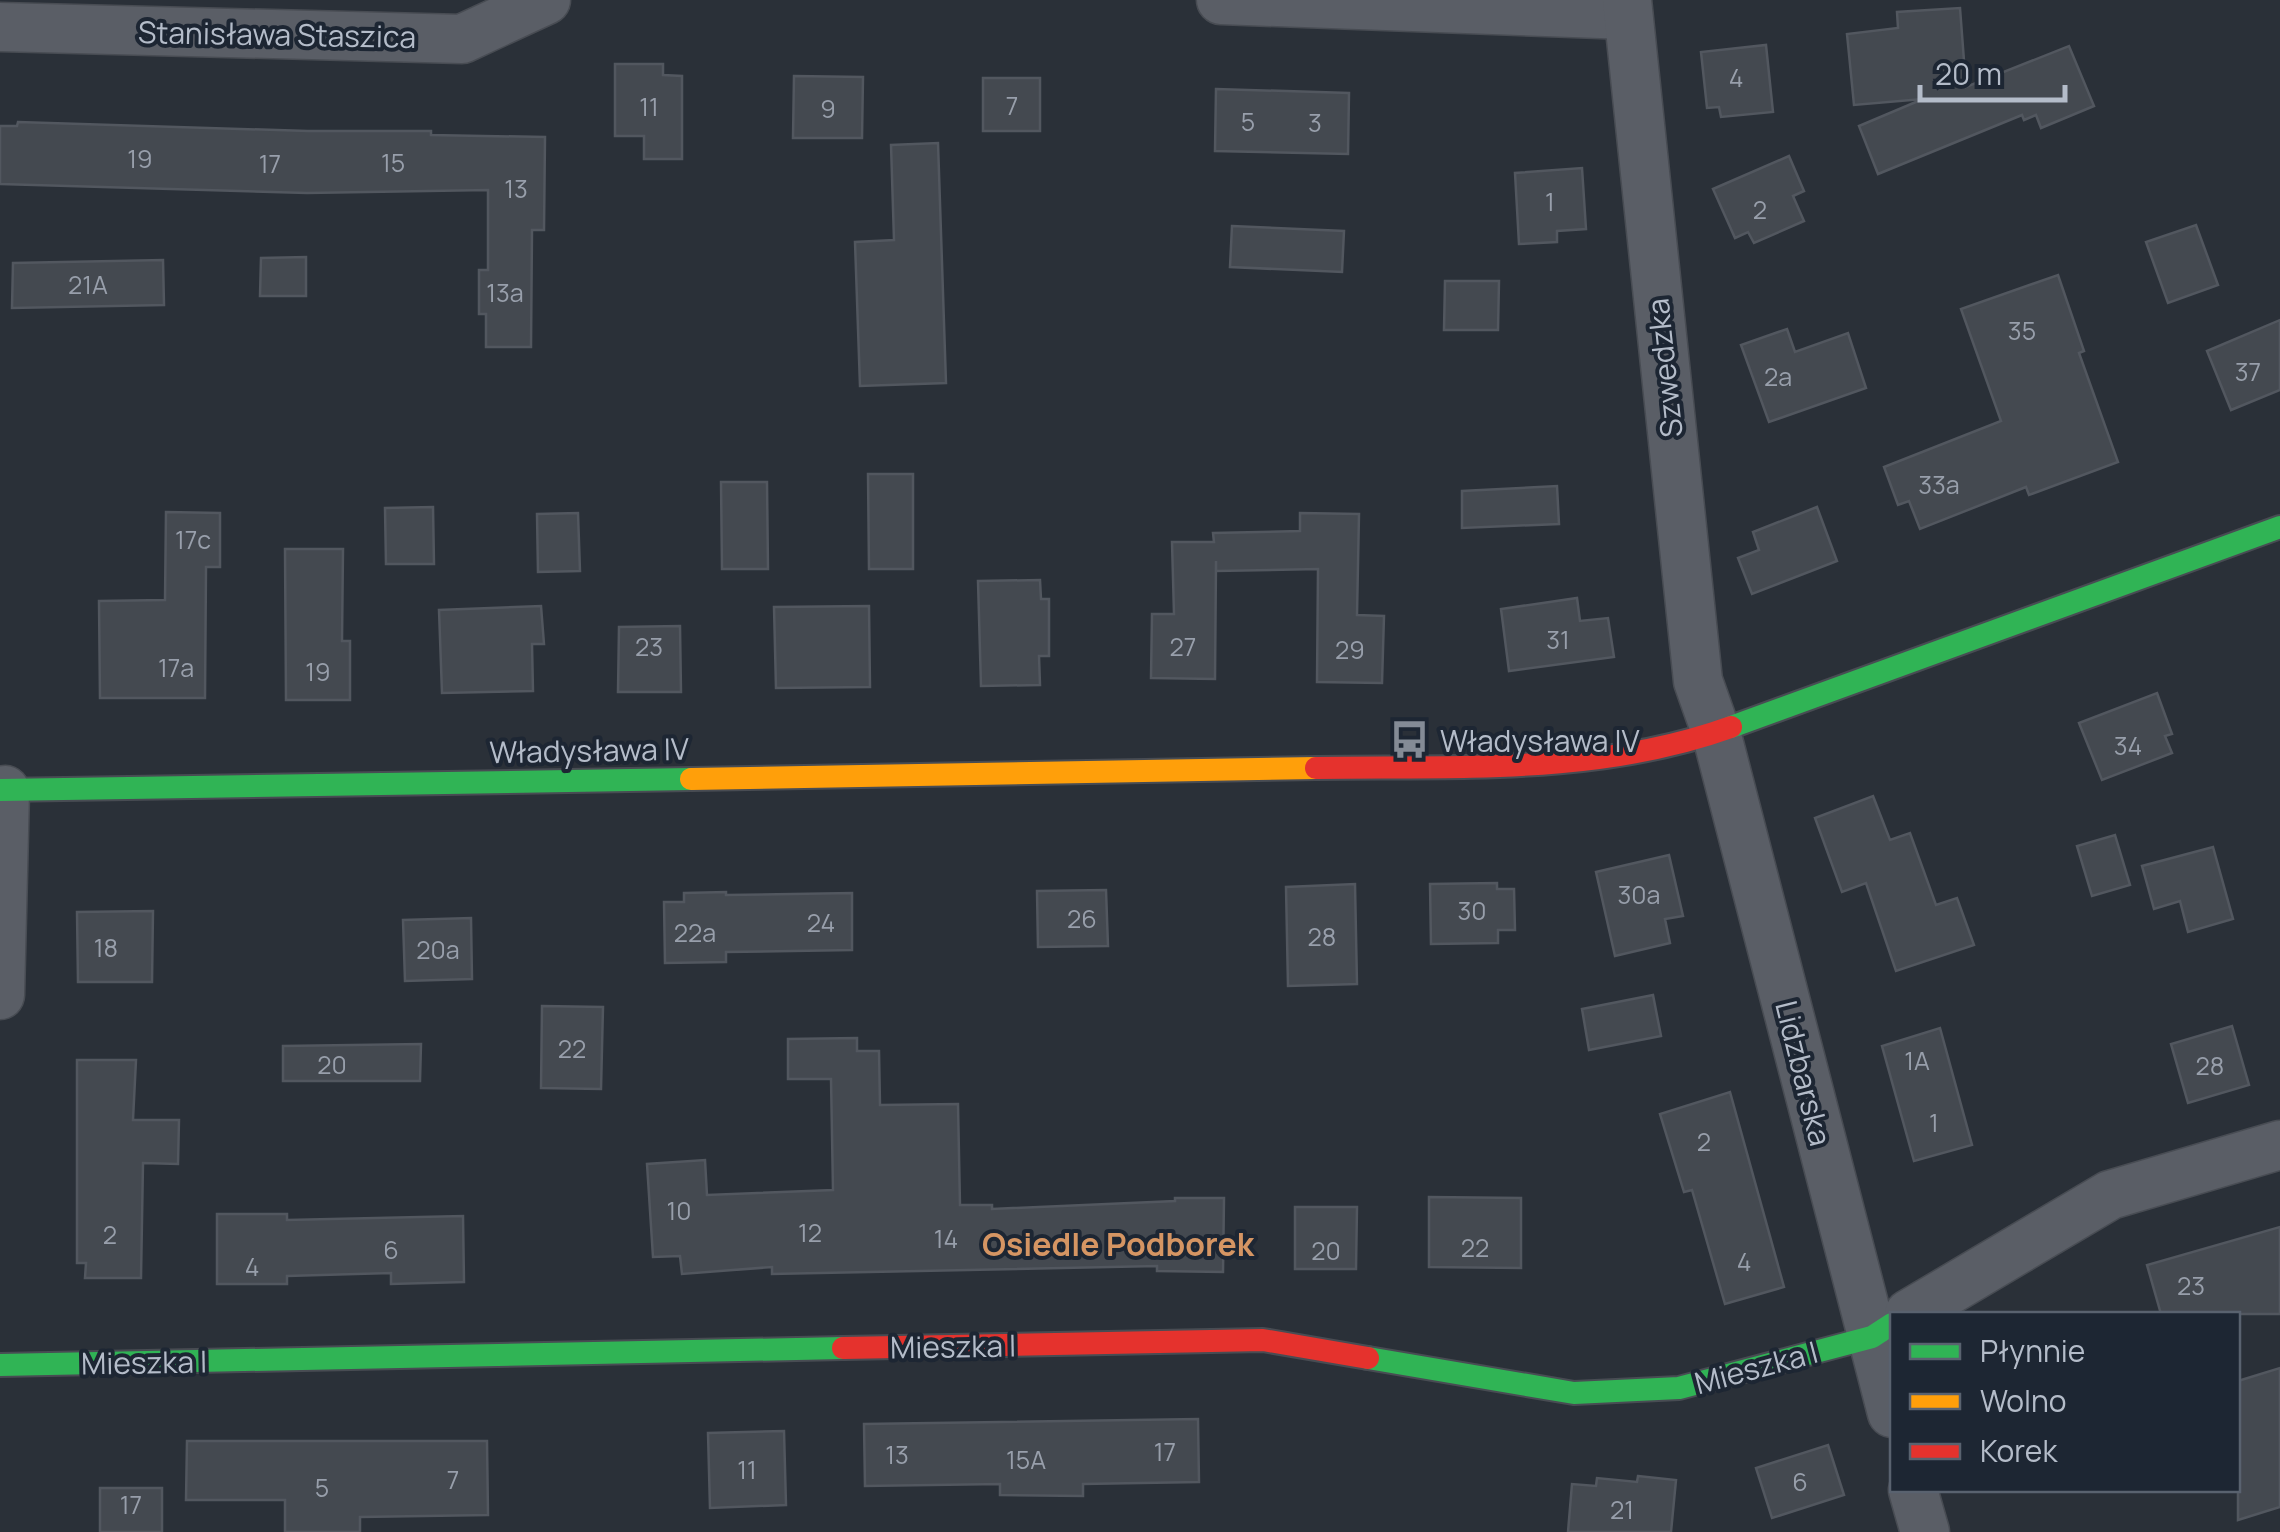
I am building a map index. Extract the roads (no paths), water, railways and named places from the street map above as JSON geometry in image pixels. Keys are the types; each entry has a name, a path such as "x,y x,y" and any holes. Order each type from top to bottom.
{"street":[{"name":"Stanisława Staszica","path":"0,27 462,39 546,0"},
{"path":"1221,0 1627,7"},
{"name":"Szwedzka","path":"1627,7 1698,680 1716,732"},
{"name":"Władysława IV","path":"2,790 1564,764 1638,752 1716,732 2280,527"},
{"name":"Lidzbarska","path":"1716,732 1890,1322"},
{"path":"0,994 2,790"},
{"name":"Mieszka I","path":"1913,1312 2110,1195 2280,1145"},
{"name":"Mieszka I","path":"0,1365 1263,1340 1574,1393 1678,1388 1890,1325"},
{"path":"1914,1492 1925,1532"}],"place":[{"name":"Władysława IV","path":"1410,740"}],"district":[{"name":"Osiedle Podborek","path":"1118,1244"}]}
